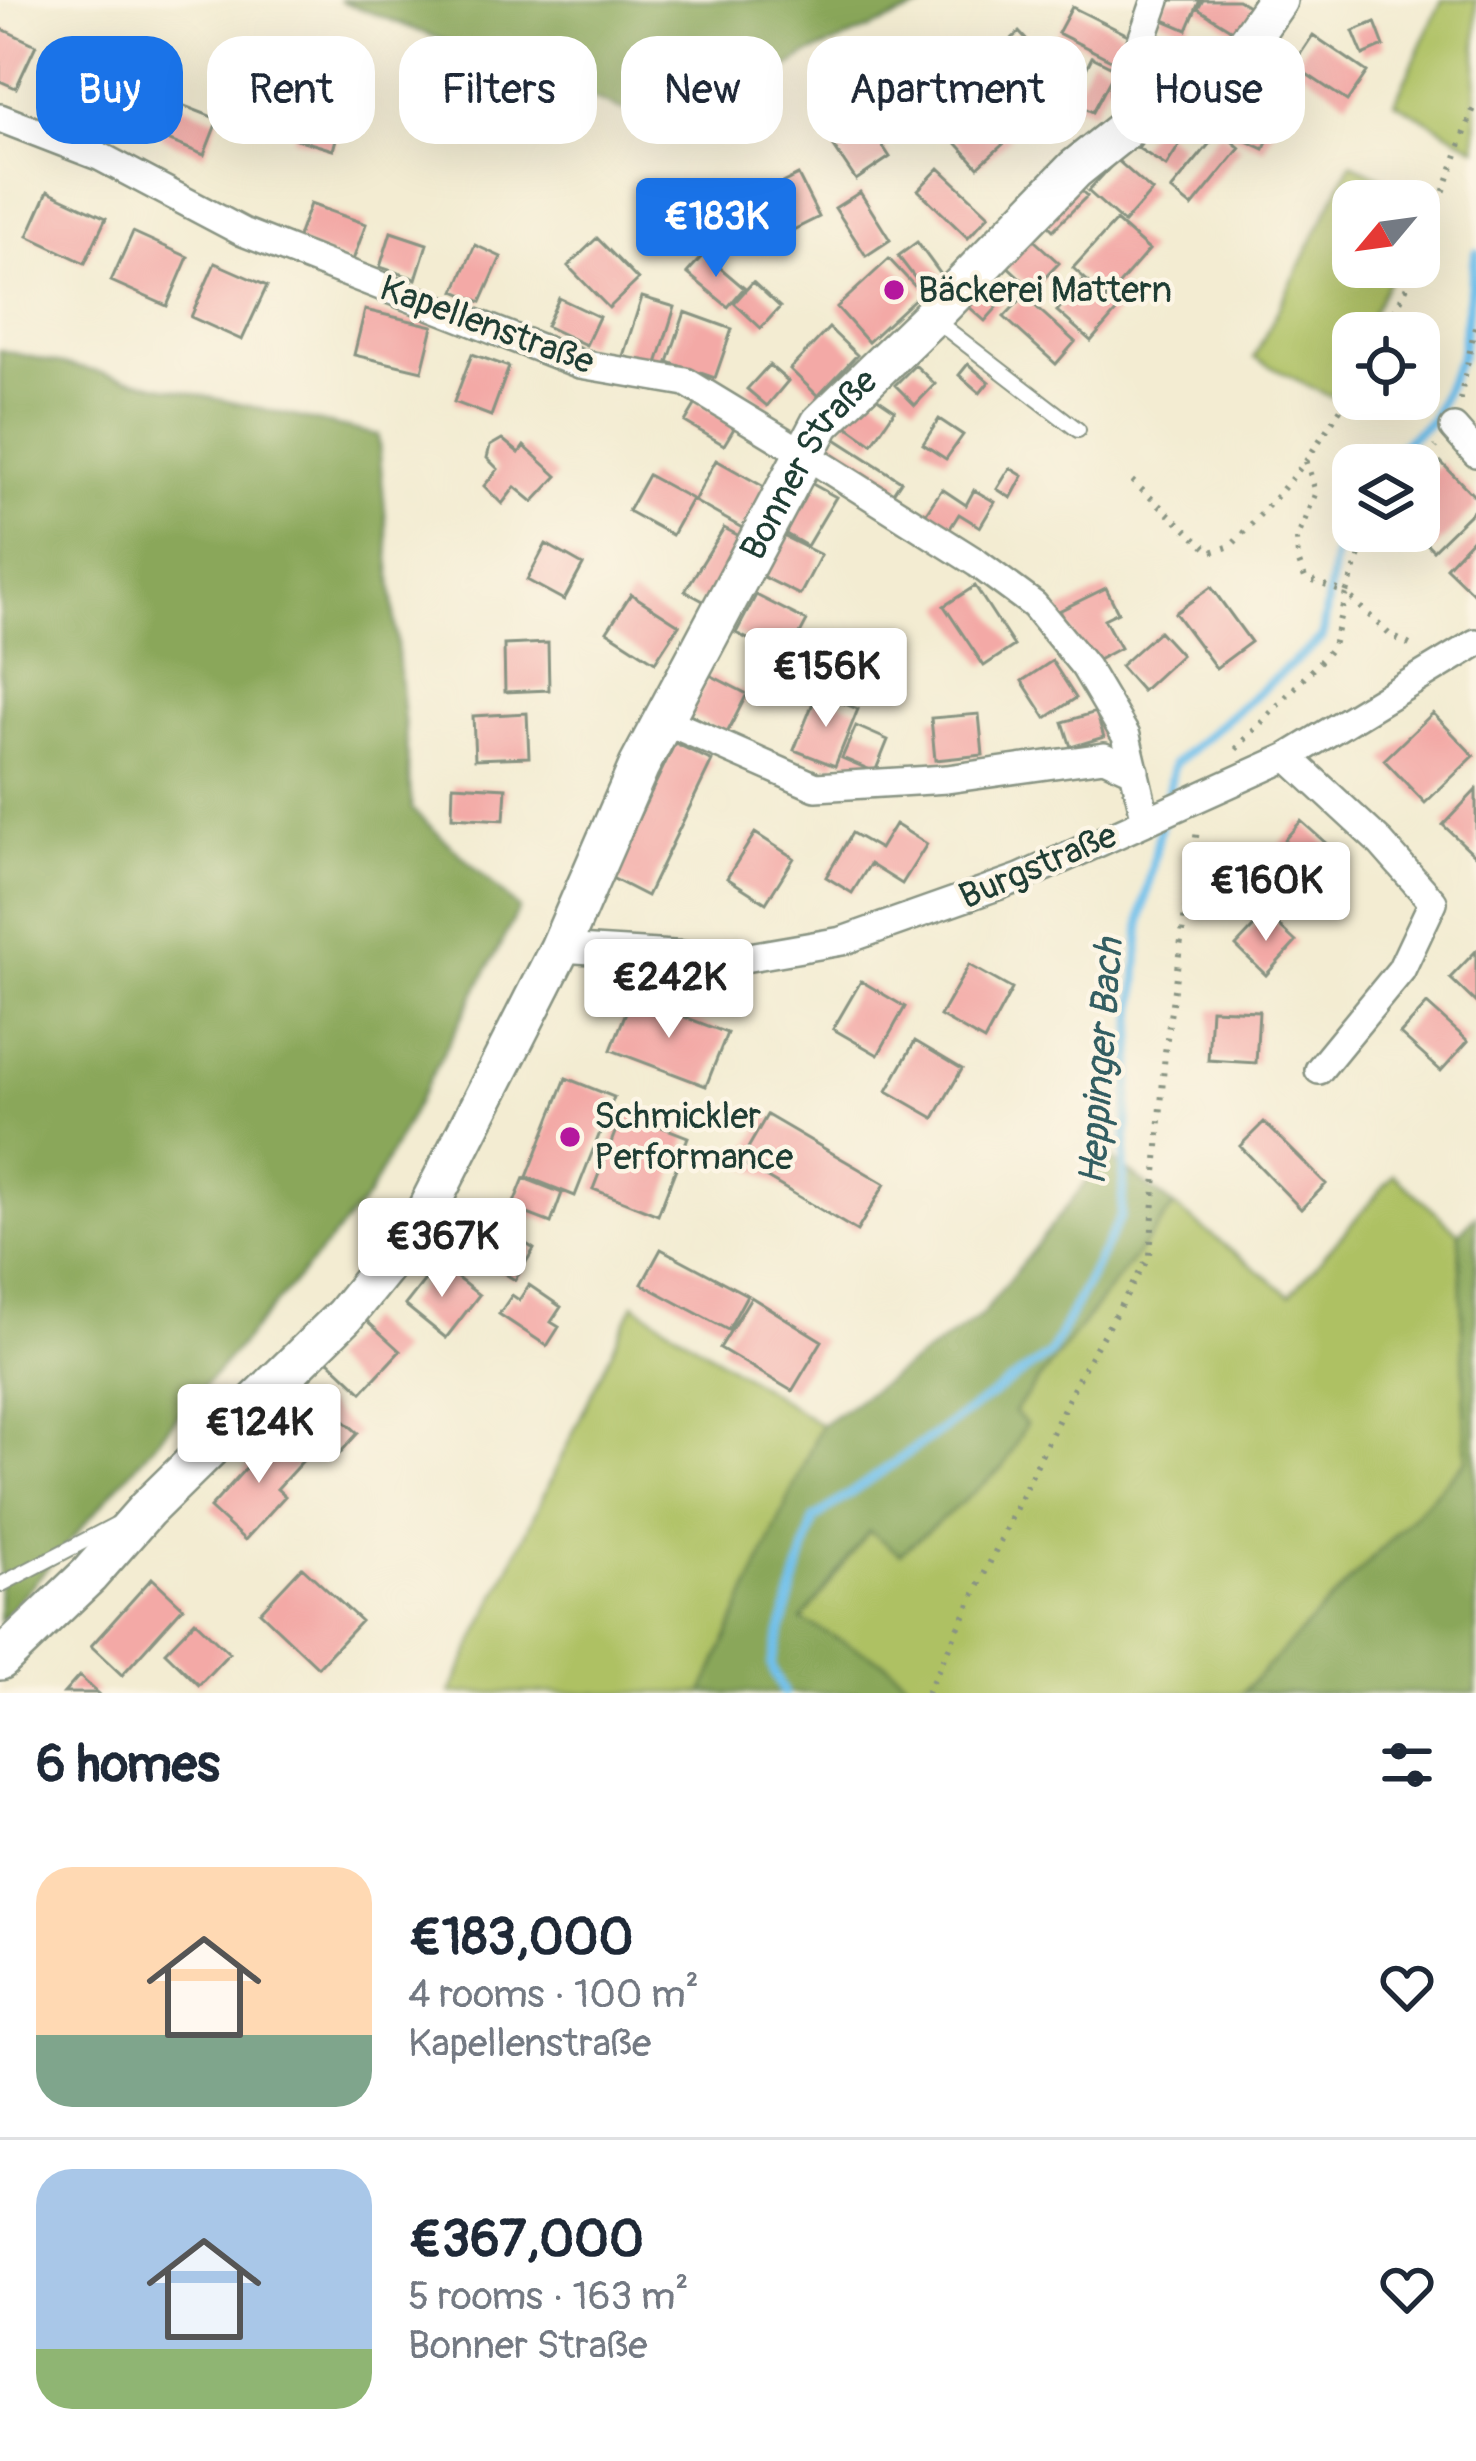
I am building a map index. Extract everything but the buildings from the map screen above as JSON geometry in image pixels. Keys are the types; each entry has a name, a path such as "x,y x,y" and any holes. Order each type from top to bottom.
{"main road":[{"name":"Bonner Straße","path":"1252,36 1277,0"},
{"name":"Bonner Straße","path":"0,1660 344,1316 423,1218 560,949 639,766 820,423 1075,169 1111,140"}],"street":[{"path":"1143,36 1156,0"},
{"name":"Kapellenstraße","path":"0,118 101,157 243,232 580,364 686,382 977,563 1034,605 1085,667 1126,736 1135,771 1157,816"},
{"path":"1454,428 1476,453"},
{"name":"Burgstraße","path":"560,949 737,958 842,941 1020,878 1288,757 1466,649"},
{"path":"666,721 816,787 947,779 1104,757 1135,771"},
{"path":"1288,757 1381,843 1432,902 1401,970 1319,1070"}],"lane":[{"path":"931,317 1078,430"},
{"path":"0,1585 147,1509"}],"path":[{"path":"1440,202 1476,102"},
{"path":"1132,482 1211,552 1231,546 1306,461 1333,420"},
{"path":"1306,461 1316,492 1297,539 1305,578 1346,593 1390,635 1420,651 1466,649"},
{"path":"927,1693 1081,1373 1150,1255 1165,1052 1217,767 1333,646 1361,552"}],"green space":[{"path":"339,0 939,0 853,36 807,36 807,55 783,70 783,36 621,36 621,109 597,100 597,36 432,36"},
{"path":"1442,0 1476,0 1476,148 1395,102"},
{"path":"1351,163 1385,180 1343,180"},
{"path":"1332,201 1332,288 1385,288 1373,312 1332,312 1331,397 1254,358"},
{"path":"0,350 378,435 412,809 519,909 367,1198 0,1622"},
{"path":"1107,1155 1174,1206 1014,1412 1026,1424 1003,1468 900,1554 869,1531 802,1620 887,1664 920,1693 703,1693 821,1425 981,1316"},
{"path":"1394,1175 1459,1233 1467,1460 1242,1693 920,1693 887,1664 801,1621 869,1531 1014,1412 1174,1206 1290,1295"},
{"path":"1476,1215 1476,1693 1242,1693 1467,1460 1459,1233"},
{"path":"634,1304 821,1425 703,1693 450,1693"}],"waterway":[{"name":"Heppinger Bach","path":"1402,444 1431,421 1461,355 1476,253"},
{"name":"Heppinger Bach","path":"784,1693 771,1665 814,1519 1050,1354 1121,1216 1141,919 1174,764 1322,638 1335,552"}],"place":[{"name":"Bäckerei Mattern","path":"894,290"},
{"name":"Schmickler Performance","path":"570,1137"}]}
